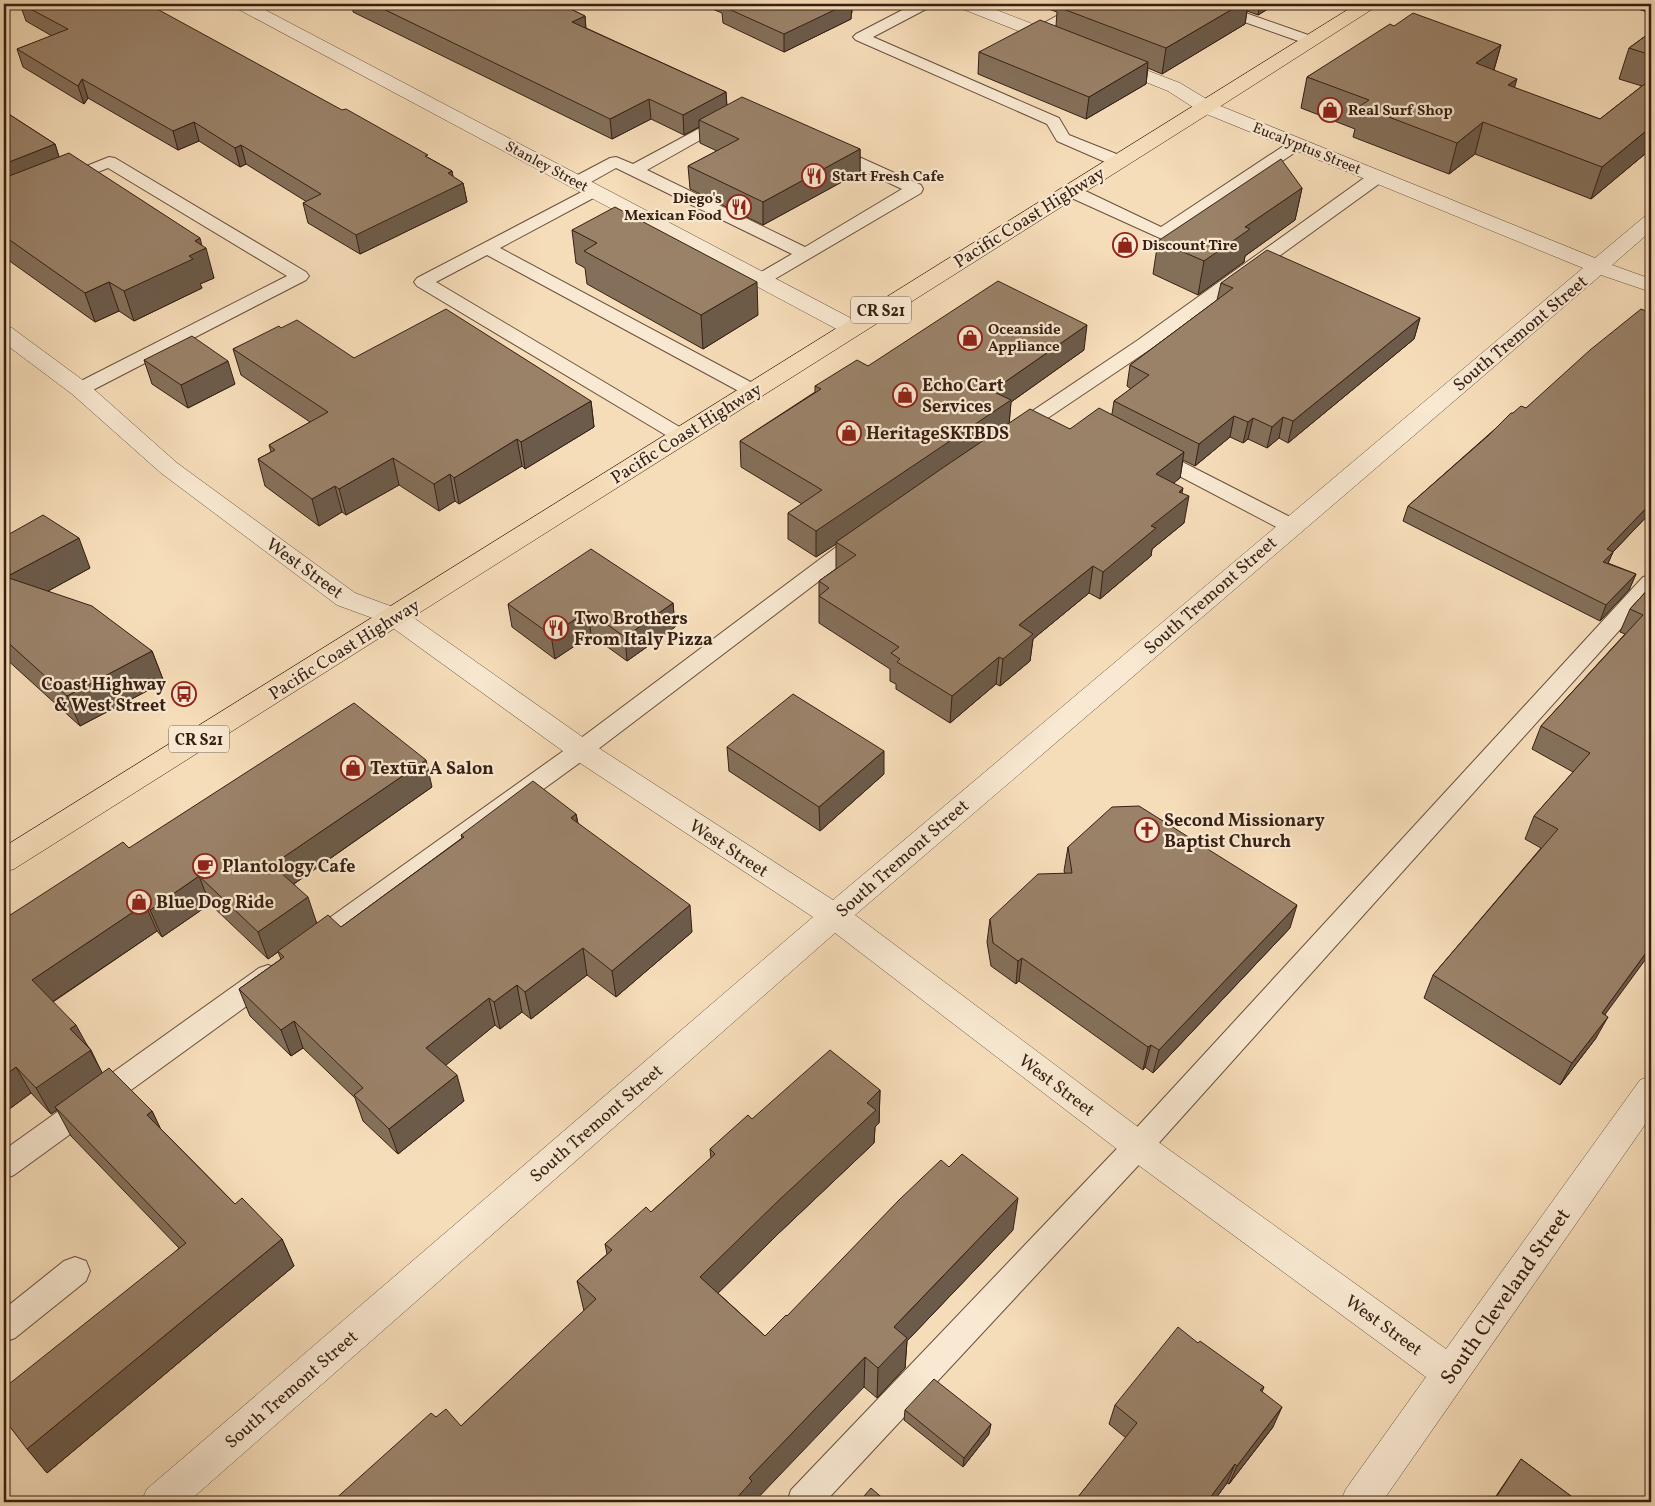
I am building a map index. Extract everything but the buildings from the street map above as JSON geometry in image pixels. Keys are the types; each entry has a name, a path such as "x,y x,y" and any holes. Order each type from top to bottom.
{"main road":[{"name":"Pacific Coast Highway","path":"4,861 1368,4"}],"street":[{"name":"Stanley Street","path":"242,4 852,328"},
{"path":"966,4 1074,46"},
{"name":"Eucalyptus Street","path":"1092,54 1174,87 1206,107 1599,267 1651,286"},
{"name":"South Tremont Street","path":"160,1502 834,916 1651,221"},
{"name":"West Street","path":"4,333 80,389 169,468 346,600 395,617 581,750 834,916 1138,1146 1450,1373"},
{"name":"South Cleveland Street","path":"1359,1502 1651,1090"}],"lane":[{"path":"925,4 861,37 1053,121 1063,138 1118,161"},
{"path":"1038,32 1088,4"},
{"path":"1207,4 1309,40"},
{"path":"634,170 744,110"},
{"path":"762,279 915,189 816,143"},
{"path":"1072,191 1162,234 1297,144"},
{"path":"4,205 108,162 300,276 80,389"},
{"path":"681,436 423,282 488,248 585,187 616,162 806,254"},
{"path":"998,443 1144,344 1377,177"},
{"path":"488,248 753,391"},
{"path":"1133,444 1291,526"},
{"path":"4,1166 581,750 818,569 880,525"},
{"path":"803,1502 1138,1146 1651,582"},
{"path":"4,1328 75,1271"}],"place":[{"name":"Real Surf Shop","path":"1330,110"},
{"name":"Start Fresh Cafe","path":"814,176"},
{"name":"Diego's Mexican Food","path":"739,207"},
{"name":"Discount Tire","path":"1125,245"},
{"name":"Oceanside Appliance","path":"970,338"},
{"name":"Echo Cart Services","path":"905,395"},
{"name":"HeritageSKTBDS","path":"849,433"},
{"name":"Two Brothers From Italy Pizza","path":"556,628"},
{"name":"Coast Highway & West Street","path":"184,694"},
{"name":"Textūr A Salon","path":"353,768"},
{"name":"Second Missionary Baptist Church","path":"1147,830"},
{"name":"Plantology Cafe","path":"205,866"},
{"name":"Blue Dog Ride","path":"139,902"}]}
